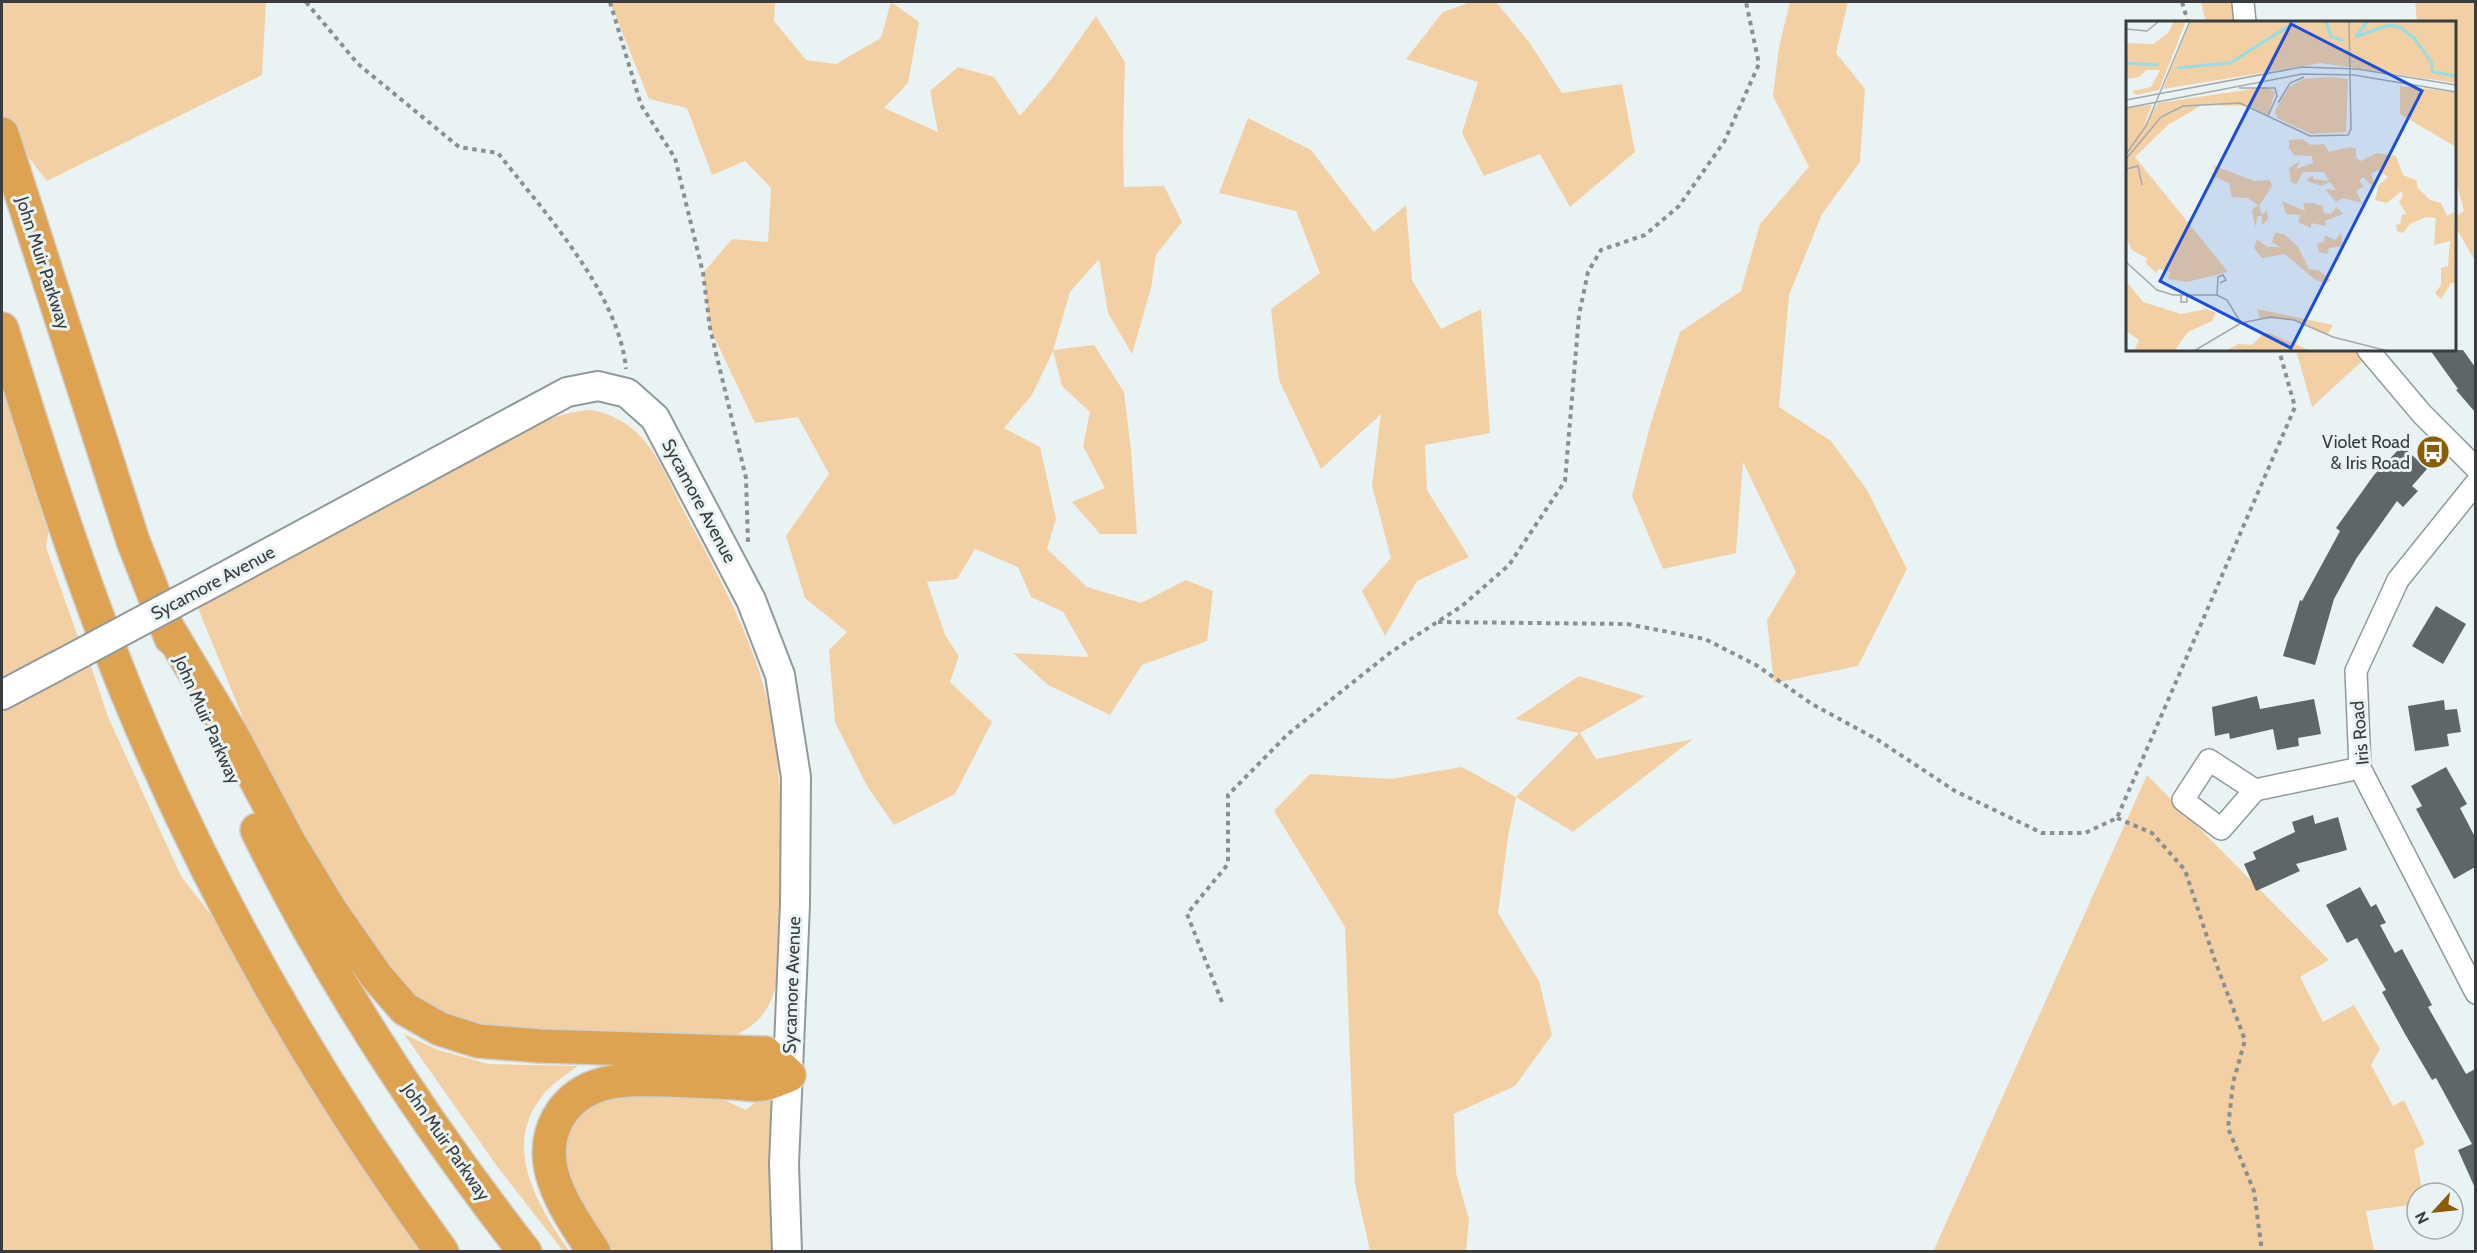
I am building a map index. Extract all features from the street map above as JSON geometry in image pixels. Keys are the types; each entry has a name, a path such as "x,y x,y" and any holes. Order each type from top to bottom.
{"highway":[{"name":"John Muir Parkway","path":"2,134 108,463 163,620 224,762 260,835 337,975 424,1112 525,1251"},
{"path":"2,328 83,577 129,697 186,825 240,931 304,1044 373,1153 442,1251"},
{"path":"163,620 233,736 310,877 364,961 405,1008 440,1029 478,1041 540,1046 765,1053 789,1075 764,1084 616,1080 589,1088 573,1100 561,1114 553,1131 549,1150 551,1169 561,1197 594,1251"}],"main road":[{"name":"Sycamore Avenue","path":"2,695 567,392 598,386 627,393 655,418 751,600 780,675 796,777 795,904 784,1164 787,1251"}],"street":[{"path":"2243,2 2245,21"},
{"path":"2369,351 2422,414 2475,468"},
{"name":"Iris Road","path":"2475,483 2398,580 2356,671 2360,768 2475,993"},
{"path":"2254,790 2360,768"}],"path":[{"path":"306,2 358,64 459,147 498,153 581,262 618,330 626,367 627,393"},
{"path":"610,2 641,105 675,158 703,273 710,328 746,478 748,544"},
{"path":"1222,1002 1187,914 1228,864 1228,795 1288,734 1391,652 1462,606 1509,565 1565,481 1579,315 1588,272 1600,250 1645,235 1679,206 1724,142 1759,64 1746,2"},
{"path":"2182,2 2188,21"},
{"path":"1437,622 1627,624 1704,639 1756,666 1812,704 1878,740 1955,791 2043,833 2085,833 2117,818 2295,407 2279,351"},
{"path":"2117,818 2152,833 2185,870 2214,958 2245,1040 2233,1083 2228,1128 2254,1191 2262,1251"}],"shaded area":[{"path":"2,2 266,2 262,75 47,181 2,124"},
{"path":"610,2 775,2 774,21 806,60 836,64 881,38 891,2 919,22 908,83 884,108 938,132 930,91 958,67 994,77 1020,116 1053,77 1096,16 1125,62 1124,187 1164,186 1182,222 1156,255 1151,288 1132,354 1108,313 1099,259 1070,292 1053,350 1094,345 1124,392 1137,534 1100,534 1072,502 1105,488 1083,446 1090,412 1062,386 1053,351 1032,395 1004,428 1040,447 1056,519 1047,549 1087,587 1141,603 1186,580 1213,591 1207,641 1142,665 1110,715 1048,685 1013,653 1089,657 1063,612 1031,597 1018,567 975,549 957,579 927,582 945,635 959,656 950,682 992,722 955,794 894,825 867,786 835,722 829,650 847,632 805,598 786,536 829,474 798,417 755,423 710,328 703,273 732,239 768,242 771,188 745,161 712,175 687,108 649,99"},
{"path":"1471,2 1496,2 1529,42 1562,93 1622,84 1635,152 1570,207 1540,154 1484,176 1462,133 1478,82 1406,59 1443,12"},
{"path":"1790,2 1848,2 1836,53 1865,89 1860,162 1822,214 1789,295 1779,407 1831,441 1867,490 1907,569 1858,666 1774,683 1767,620 1796,572 1743,462 1736,553 1663,569 1632,496 1650,426 1680,332 1741,291 1760,224 1809,167 1773,96 1779,47"},
{"path":"2201,2 2243,2 2245,21 2206,21"},
{"path":"2415,2 2475,2 2475,261 2456,228 2456,216 2464,211 2456,181 2456,21 2417,21"},
{"path":"1248,118 1311,150 1374,232 1406,205 1412,280 1441,329 1481,309 1490,433 1425,445 1427,490 1469,557 1417,581 1385,636 1362,591 1391,558 1372,486 1381,414 1321,469 1279,380 1271,309 1320,273 1296,211 1219,193"},
{"path":"2,326 55,495 46,547 78,637 2,679"},
{"path":"2296,351 2369,351 2371,353 2312,407"},
{"path":"592,410 611,416 640,435 660,463 717,573 754,655 770,714 780,791 781,830 776,984 770,1003 753,1025 727,1038 472,1028 410,997 329,882 256,750 198,608 540,423 578,411"},
{"path":"91,666 108,717 181,876 282,1007 450,1251 2,1252 2,712"},
{"path":"1579,676 1645,696 1580,733 1596,759 1693,739 1573,832 1516,797 1579,733 1515,719"},
{"path":"1462,767 1516,797 1498,913 1539,981 1552,1035 1515,1086 1454,1114 1456,1173 1469,1220 1466,1251 1370,1251 1355,1184 1345,927 1274,811 1310,774 1390,779"},
{"path":"2147,775 2329,960 2300,977 2323,1022 2354,1005 2380,1049 2371,1065 2393,1106 2404,1100 2425,1144 2414,1150 2420,1181 2405,1181 2405,1206 2366,1211 2374,1251 1933,1252"},
{"path":"404,1034 438,1050 489,1064 578,1066 562,1077 540,1099 529,1118 524,1138 529,1178 547,1216 569,1251 563,1251 499,1169"},
{"path":"789,1075 787,1251 610,1251 581,1204 567,1169 565,1152 568,1136 573,1122 582,1110 616,1094 718,1097 746,1110"}],"building":[{"path":"2463,350 2475,367 2475,412 2456,390 2458,389 2431,351"},
{"path":"2402,446 2427,469 2412,486 2418,491 2403,507 2397,501 2356,559 2334,599 2315,665 2283,656 2300,600 2302,601 2340,531 2336,528 2374,475"},
{"path":"2436,606 2466,624 2443,664 2412,646"},
{"path":"2257,696 2260,709 2314,699 2321,734 2298,738 2299,746 2277,750 2273,729 2230,739 2229,733 2215,736 2212,707"},
{"path":"2444,700 2445,710 2457,709 2461,732 2447,734 2449,746 2415,751 2408,706"},
{"path":"2446,767 2467,804 2460,808 2475,837 2475,867 2454,879 2416,809 2422,806 2411,786"},
{"path":"2313,815 2315,824 2338,817 2347,850 2296,864 2300,871 2256,891 2244,864 2256,859 2253,852 2295,832 2292,822"},
{"path":"2360,887 2371,907 2376,904 2386,923 2380,925 2395,953 2402,949 2432,1005 2428,1007 2466,1074 2475,1069 2475,1188 2458,1150 2472,1144 2436,1078 2432,1080 2405,1034 2382,992 2386,990 2357,938 2347,943 2326,905"}],"place":[{"name":"Violet Road & Iris Road","path":"2433,452"}]}
